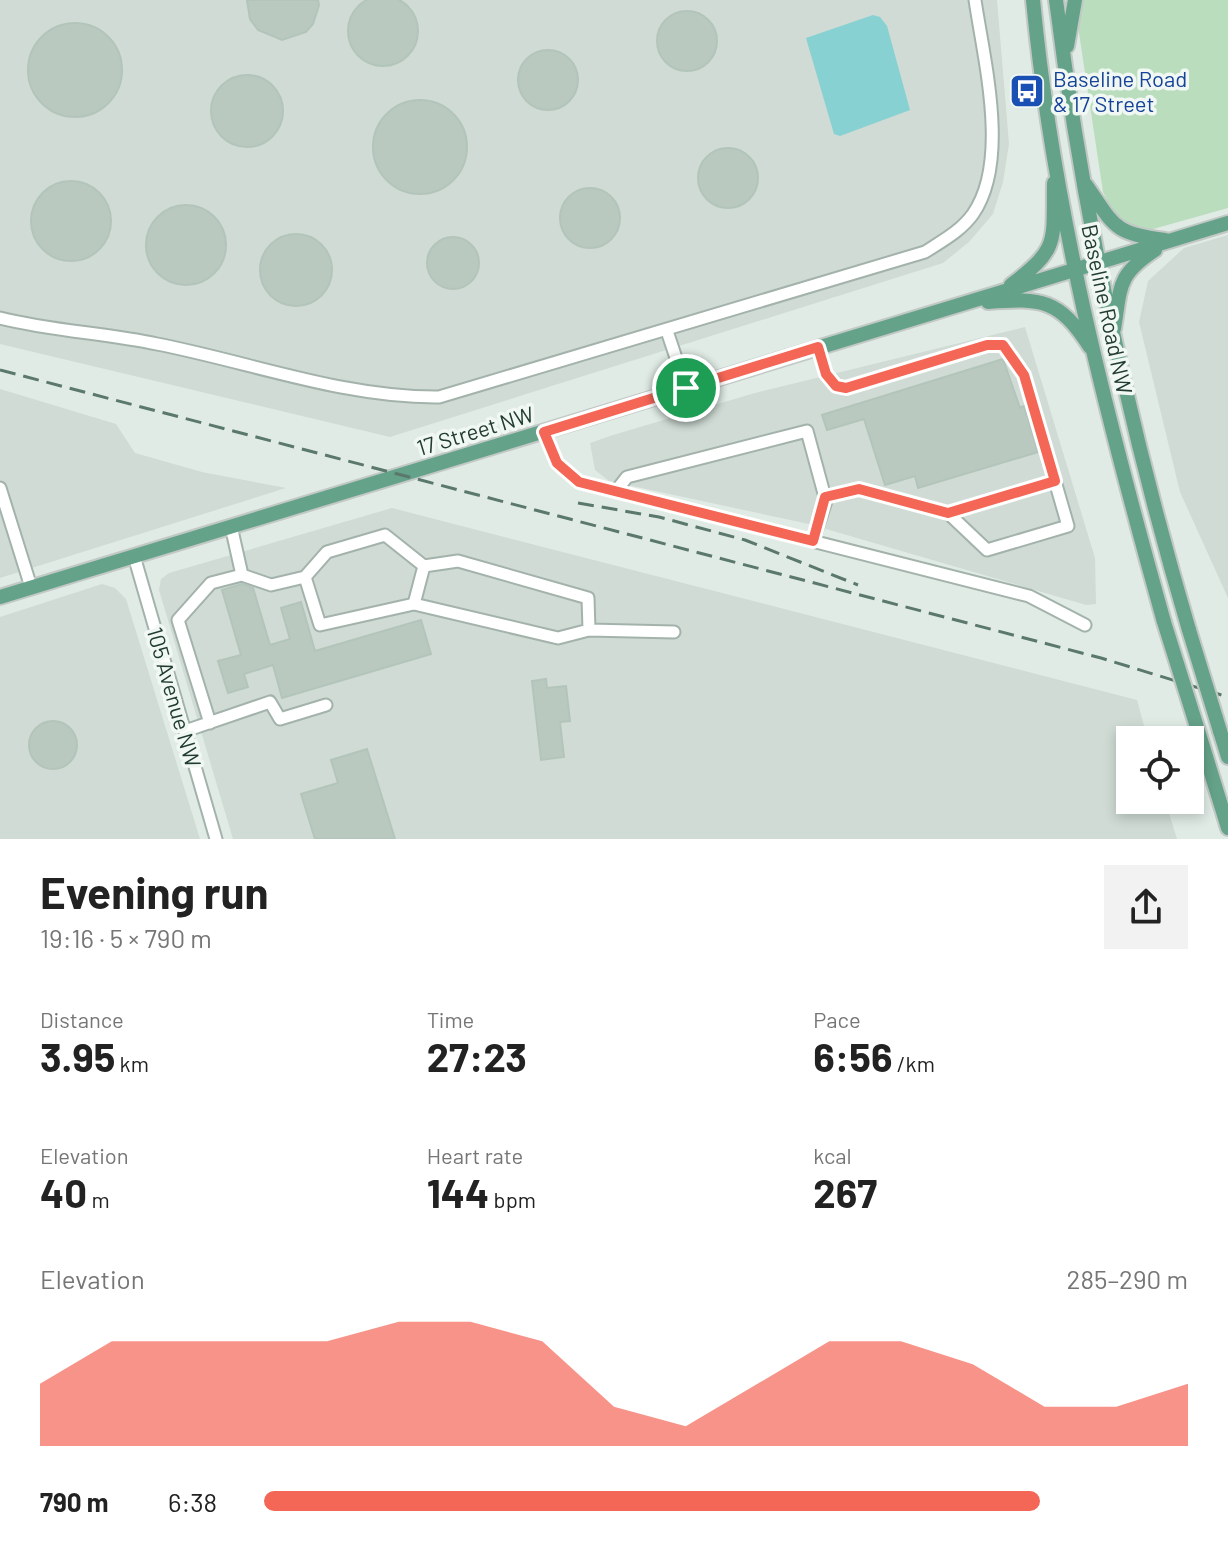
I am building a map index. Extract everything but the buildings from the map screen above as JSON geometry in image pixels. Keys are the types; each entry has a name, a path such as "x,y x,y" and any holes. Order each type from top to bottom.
{"main road":[{"name":"Baseline Road NW","path":"1033,0 1054,151 1109,423 1164,622 1228,828"},
{"name":"Baseline Road NW","path":"1056,0 1082,180 1112,339 1156,520 1228,757"},
{"path":"1064,63 1075,0"},
{"path":"1002,292 1042,261 1049,250 1053,233 1054,151"},
{"path":"1082,180 1111,222 1127,234 1169,241"},
{"path":"964,304 1228,223"},
{"path":"1112,339 1123,279 1128,270 1169,241"},
{"path":"964,304 1043,301 1068,317 1095,354"},
{"name":"17 Street NW","path":"0,597 964,304"}],"street":[{"path":"0,318 46,329 155,343 393,398 439,397 925,252 972,216 984,196 992,170 993,143 975,0"},
{"path":"667,331 686,388"},
{"path":"818,347 826,374 836,386 846,388 987,345 1003,345 1024,375 1068,526 987,550 948,513 859,489 825,497"},
{"path":"616,491 627,477 807,431 825,497 813,541"},
{"path":"544,432 557,463 569,476 616,491 1029,596 1085,625"},
{"path":"948,513 1055,481"},
{"path":"0,488 31,587"},
{"path":"231,526 242,575"},
{"path":"210,723 178,620 211,583 242,575 271,585 305,577 327,552 385,535 424,566 458,561 588,598 589,630"},
{"name":"105 Avenue NW","path":"134,556 216,839"},
{"path":"414,604 424,566"},
{"path":"305,577 320,625 414,604 558,638 589,630 674,632"},
{"path":"185,731 270,702 280,719 326,705"}],"shaded area":[{"path":"0,0 997,0 1009,144 1003,182 993,214 969,242 943,263 390,437 0,344"},
{"path":"1228,235 1228,598 1180,492 1139,322 1148,281 1184,248"},
{"path":"1025,327 1095,558 1096,604 1086,605 809,524 609,481 595,470 590,443 613,435 755,393"},
{"path":"0,389 116,424 135,453 202,472 286,488 0,578"},
{"path":"392,508 1137,700 1144,726 1116,726 1116,814 1169,814 1177,839 233,839 159,590 161,579 169,573"},
{"path":"102,584 115,588 126,599 200,839 0,839 0,617"}],"green space":[{"path":"1078,0 1228,0 1228,208 1146,231 1117,220 1103,192 1079,33"}],"water":[{"path":"873,15 880,17 887,26 910,110 840,136 834,134 806,38"}],"railway":[{"path":"0,370 1101,658 1228,697"},
{"path":"578,503 659,517 745,540 858,585"}],"place":[{"name":"Baseline Road & 17 Street","path":"1027,91"}],"route":[{"path":"987,345 1003,345 1024,375 1055,481 948,513 859,489 825,497 813,541 579,482 557,463 544,432 686,388 818,347 826,374 836,386 846,388 987,345"}]}
